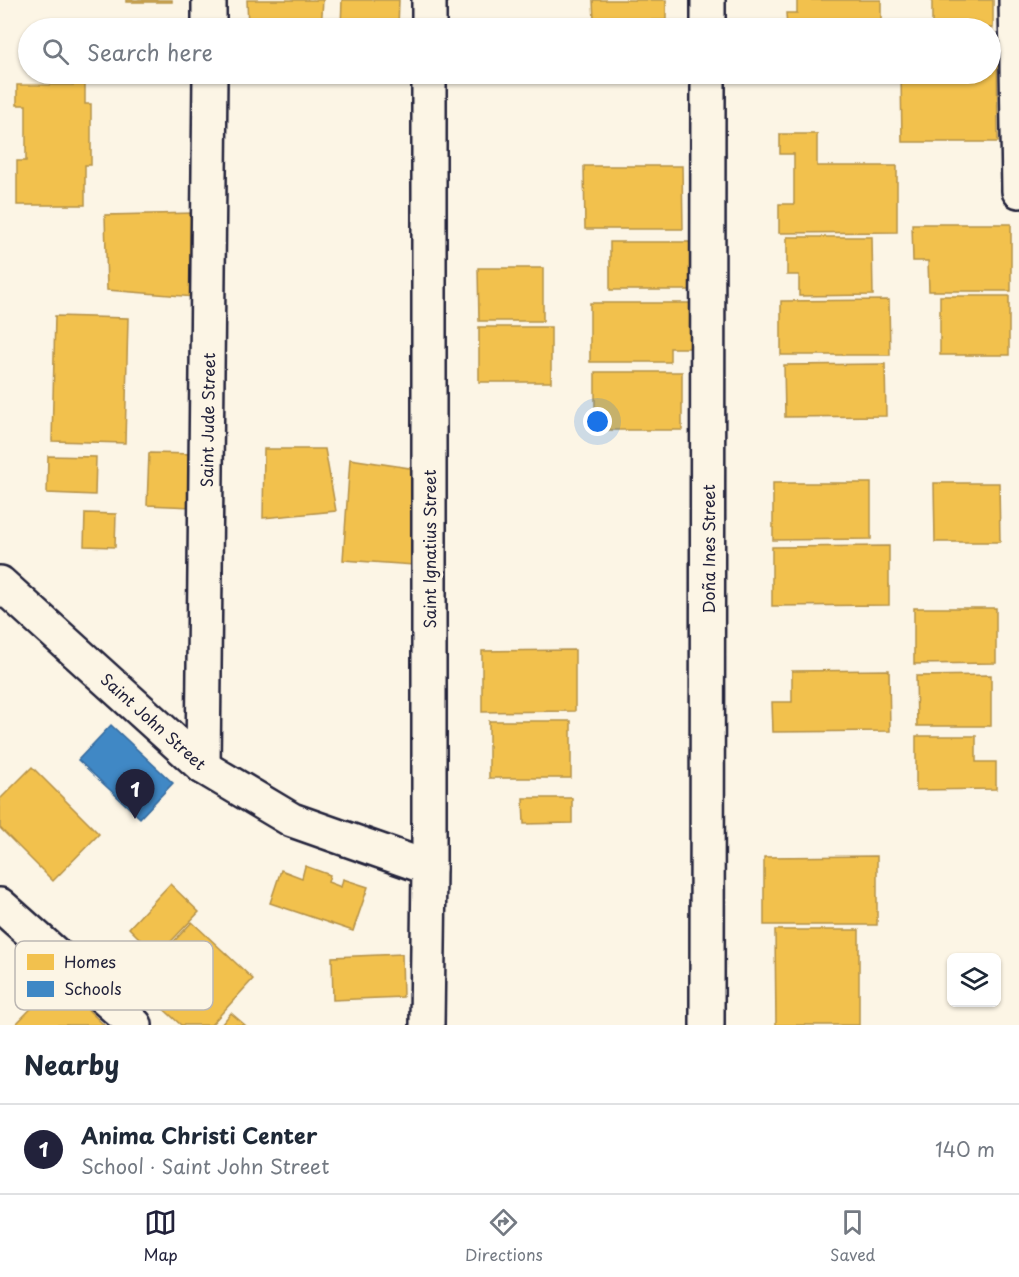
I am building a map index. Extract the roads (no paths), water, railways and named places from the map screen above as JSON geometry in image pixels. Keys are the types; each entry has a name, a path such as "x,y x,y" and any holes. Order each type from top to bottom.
{"street":[{"path":"209,0 209,18"},
{"path":"429,0 429,18"},
{"path":"708,0 708,18"},
{"path":"1016,0 1019,191"},
{"name":"Saint Jude Street","path":"203,767 210,84"},
{"name":"Saint Ignatius Street","path":"427,1025 429,84"},
{"name":"Doña Ines Street","path":"708,84 708,1025"},
{"name":"Saint John Street","path":"0,583 203,767 292,820 429,868"},
{"path":"0,905 40,941"},
{"path":"118,1010 135,1025"}],"place":[{"name":"Anima Christi Center","path":"135,819"}]}
